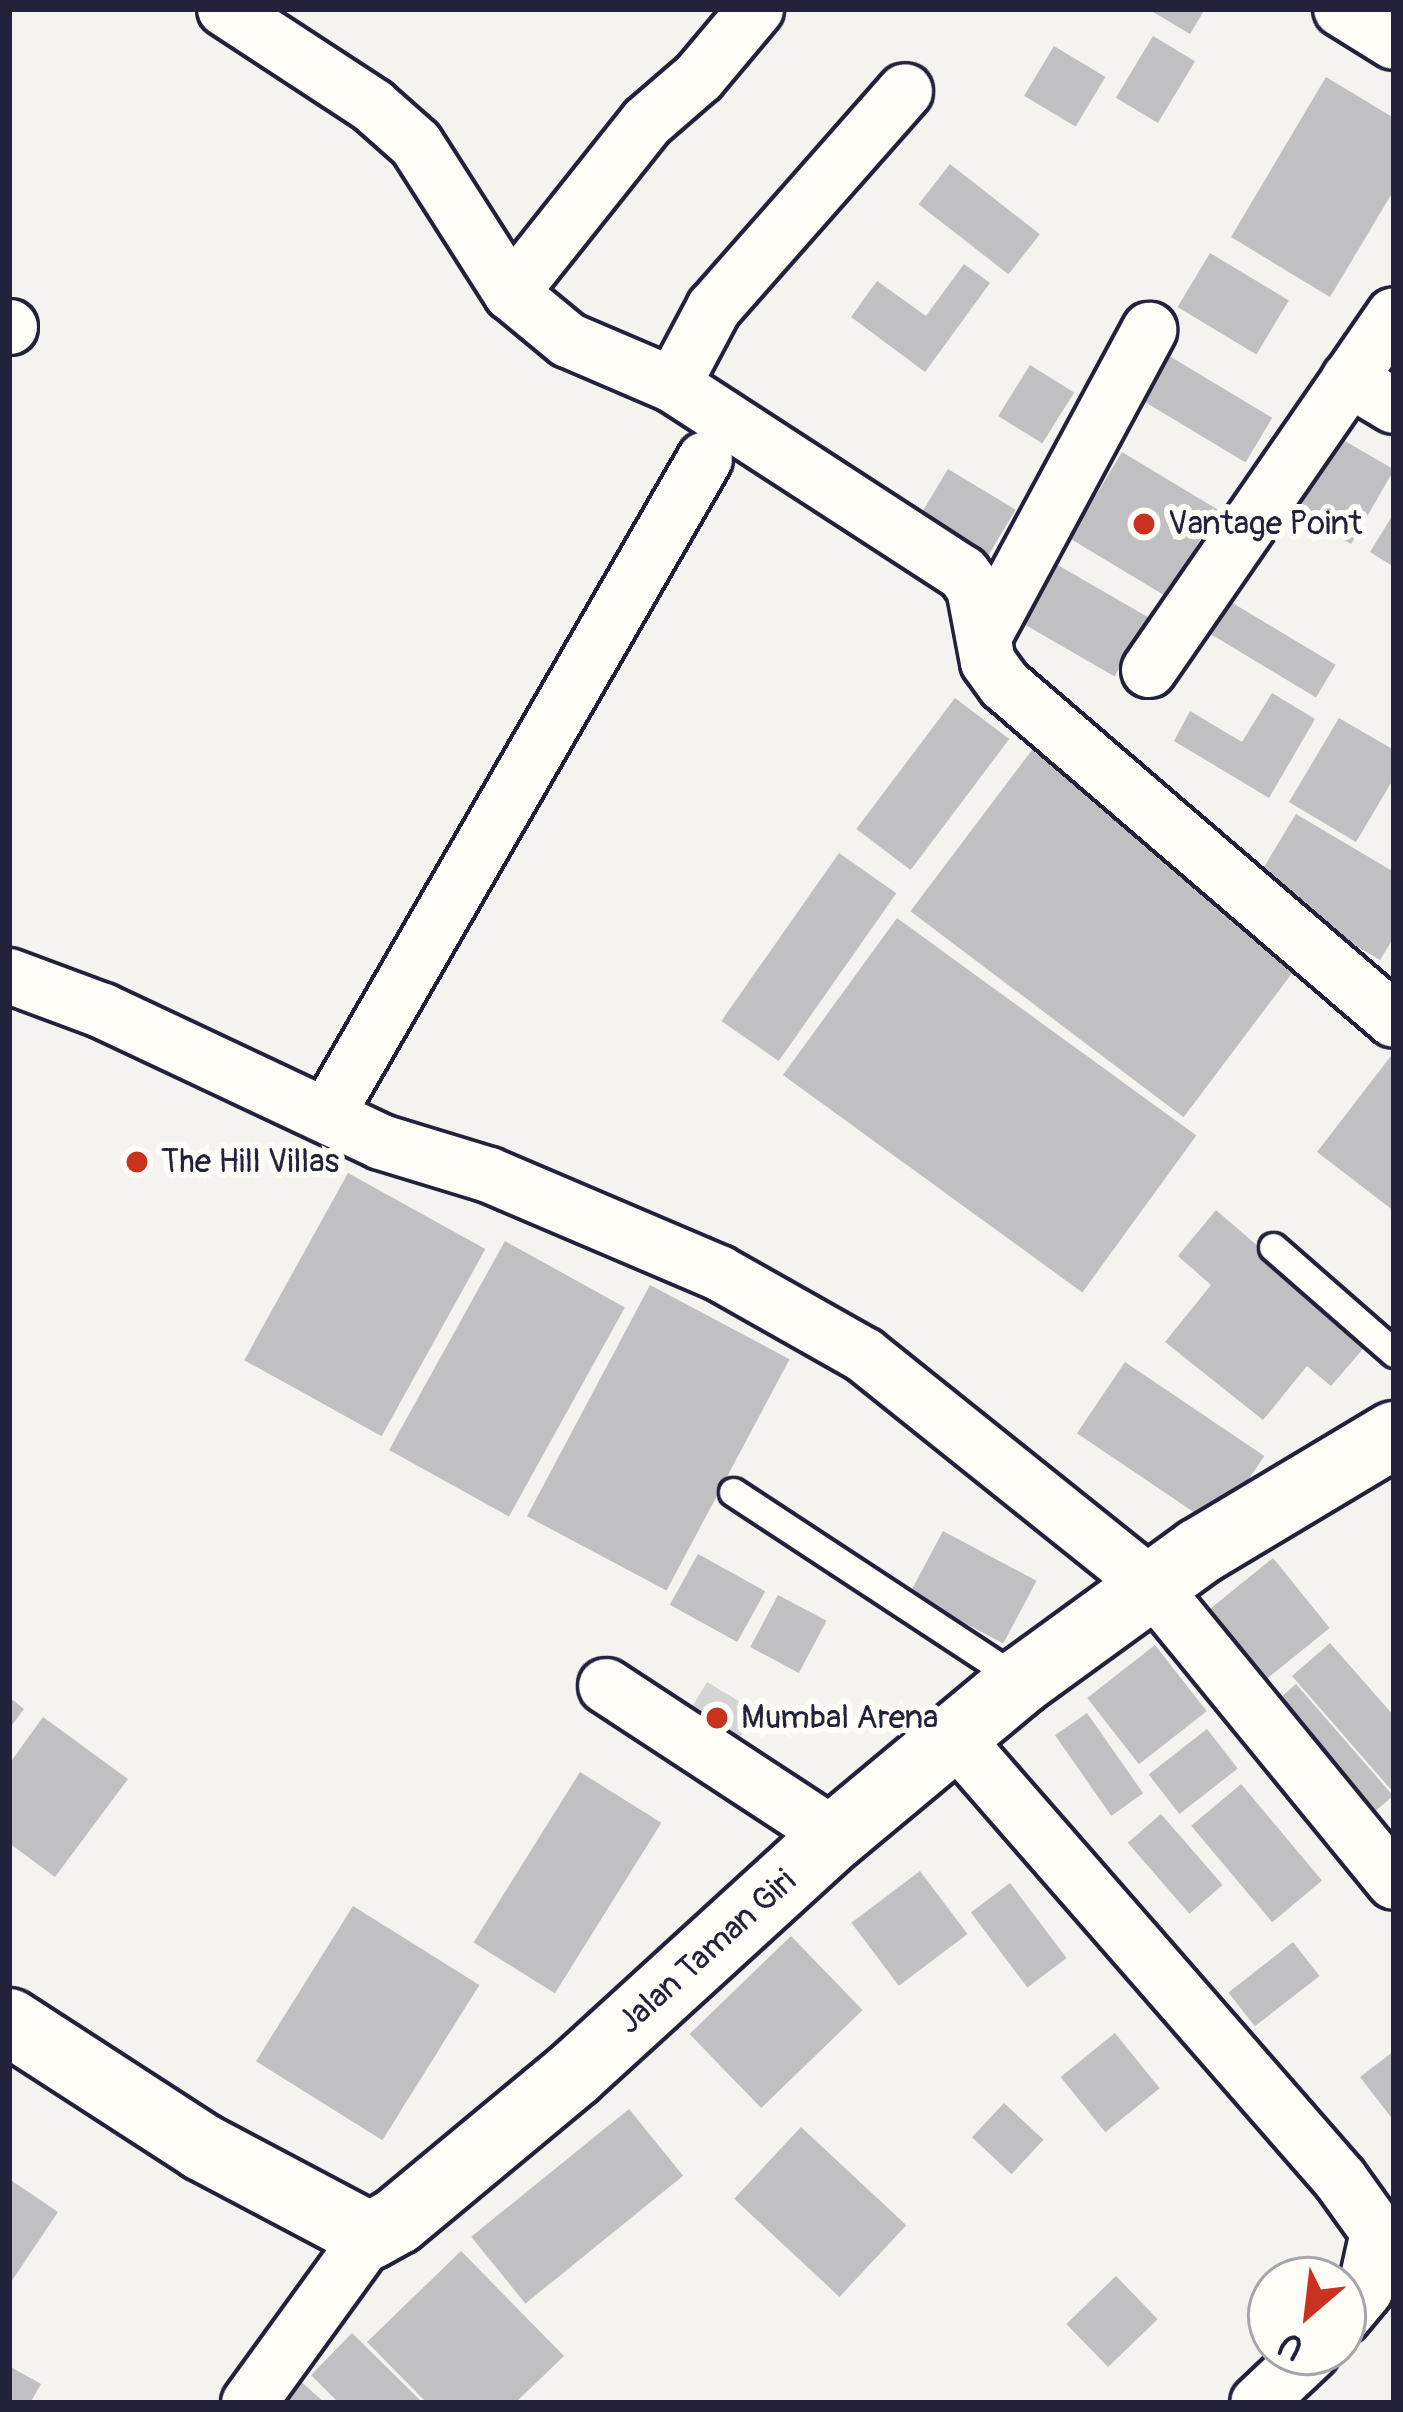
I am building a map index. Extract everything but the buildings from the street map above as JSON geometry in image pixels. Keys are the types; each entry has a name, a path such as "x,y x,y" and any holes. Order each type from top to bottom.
{"street":[{"path":"225,9 373,106 416,144 511,293 568,340 674,385 963,574 974,588 988,662 1005,685 1394,1020"},
{"path":"511,293 647,122 699,76 756,9"},
{"path":"1341,9 1394,42"},
{"path":"674,385 714,308 905,91"},
{"path":"1149,670 1267,495 1372,393 1394,316"},
{"path":"984,637 1149,330"},
{"path":"328,1115 706,459"},
{"path":"9,976 103,1011 381,1142 489,1175 719,1273 843,1343 1152,1586 1394,1882"},
{"name":"Jalan Taman Giri","path":"370,2236 397,2222 575,2072 835,1836 1021,1681 1200,1551 1394,1436"},
{"path":"606,1686 835,1836"},
{"path":"956,1739 1340,2179 1386,2239 1367,2286"},
{"path":"9,2022 202,2147 370,2236 249,2403"},
{"path":"1258,2403 1287,2376"}],"lane":[{"path":"1273,1247 1394,1353"},
{"path":"733,1492 1021,1681"}],"shaded area":[{"name":"Mumbal Arena","path":"707,1682 756,1711 730,1755 681,1726"}],"place":[{"name":"Vantage Point","path":"1144,524"},
{"name":"The Hill Villas","path":"137,1162"},
{"name":"Mumbal Arena","path":"717,1718"}]}
